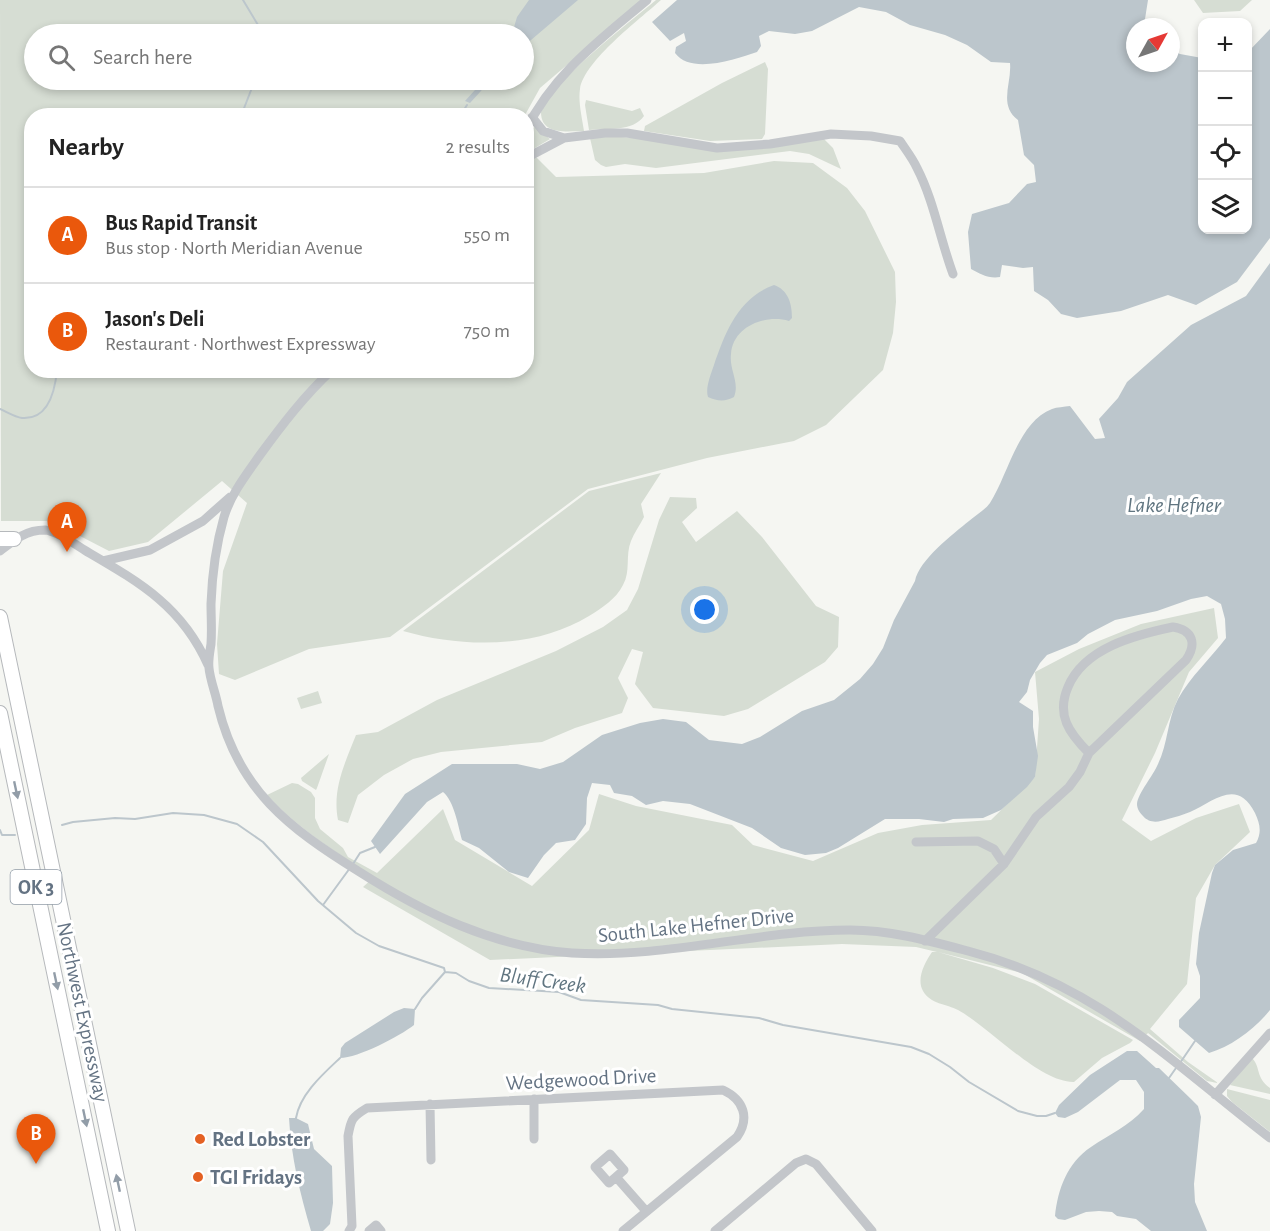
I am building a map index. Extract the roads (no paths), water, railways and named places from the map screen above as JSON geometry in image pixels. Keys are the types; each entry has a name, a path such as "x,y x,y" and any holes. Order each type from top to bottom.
{"highway":[{"name":"Northwest Expressway","path":"0,617 128,1231"},
{"name":"Northwest Expressway","path":"0,713 108,1231"}],"street":[{"path":"534,114 548,91 578,60 647,0"},
{"path":"534,120 543,131 564,138"},
{"path":"534,154 564,138 605,133 627,133 717,148 770,144 831,134 871,136 900,141 917,167 929,195 953,274"},
{"name":"South Lake Hefner Drive","path":"323,378 285,420 231,496 224,517 213,579 212,636 208,668 230,744 249,778 267,803 292,827 360,873 454,925 492,938 544,950 615,954 806,932 848,930 897,934 997,959 1066,987 1131,1028 1270,1138"},
{"path":"103,561 150,550 203,521 231,496"},
{"path":"0,551 7,539 29,531 47,530 67,539 143,586 169,608 192,634 208,668"},
{"path":"925,941 1004,864 1036,818 1069,787 1080,772 1089,753 1186,660 1193,651 1191,639 1182,628 1173,627 1107,647 1089,658 1076,671 1065,694 1063,718 1068,730 1089,753"},
{"path":"916,842 978,841 994,849 1004,864"},
{"path":"1215,1095 1270,1033"},
{"name":"Wedgewood Drive","path":"353,1229 348,1136 353,1117 367,1108 723,1090 735,1095 745,1117 744,1127 737,1137 623,1231"},
{"path":"534,1099 534,1139"},
{"path":"430,1104 431,1160"},
{"path":"715,1231 796,1163 806,1159 816,1164 872,1231"},
{"path":"616,1178 646,1211"},
{"path":"369,1231 376,1225 381,1231"}],"water":[{"path":"529,0 578,0 534,37 534,24 515,24"},
{"path":"677,0 1148,0 1145,18 1126,18 1126,72 1180,72 1180,54 1198,57 1198,234 1252,234 1252,48 1270,29 1270,238 1237,282 1196,305 1168,295 1121,311 1077,318 1061,314 1048,300 1034,291 1033,267 1002,265 1000,277 985,276 971,269 968,232 972,214 1009,203 1027,184 1036,182 1034,165 1024,155 1018,120 1012,114 1007,101 1010,63 991,62 967,45 945,35 910,25 886,12 859,7 812,31 795,34 769,31 759,36 761,46 757,52 738,58 702,64 682,60 675,53 676,47 686,41 684,33 670,41 652,22"},
{"path":"475,90 482,90 470,103 465,101"},
{"name":"Lake Hefner","path":"1270,263 1270,1010 1250,1030 1234,1041 1209,1053 1179,1027 1179,1020 1200,998 1200,976 1196,964 1199,933 1215,865 1233,850 1256,843 1260,832 1257,817 1248,802 1233,794 1216,798 1187,813 1158,821 1146,819 1139,811 1137,804 1156,769 1178,699 1226,638 1221,604 1207,596 1157,611 1115,620 1088,634 1077,643 1047,655 1040,663 1030,680 1027,692 1019,702 1033,711 1038,756 1035,777 1001,810 983,818 953,819 944,822 885,819 838,848 826,853 805,855 781,848 752,828 690,804 663,801 646,805 632,796 614,793 610,785 592,783 587,798 586,824 575,840 556,843 544,855 528,878 509,872 479,848 462,840 453,807 443,792 427,802 380,854 371,841 405,794 452,764 517,764 540,769 563,762 602,735 640,723 663,719 686,722 709,740 742,744 760,737 802,711 834,700 860,679 873,664 883,648 894,620 918,573 930,556 990,503 1015,450 1030,425 1052,409 1070,406 1095,439 1105,438 1099,419 1118,398 1127,382 1191,325 1246,296"},
{"path":"774,285 786,294 792,318 789,321 771,319 761,321 744,329 733,344 731,354 736,386 734,397 721,400 708,397 711,373 728,329 751,298"},
{"path":"404,1008 415,1009 414,1025 378,1046 340,1058 341,1048 345,1043"},
{"path":"1127,1051 1137,1051 1156,1068 1159,1068 1198,1106 1201,1117 1194,1184 1195,1202 1207,1231 1151,1231 1136,1219 1117,1216 1112,1212 1086,1212 1065,1220 1055,1216 1061,1187 1070,1169 1083,1153 1126,1125 1144,1109 1144,1092 1136,1080 1120,1080 1078,1112 1065,1118 1058,1117 1055,1113 1059,1105 1090,1075"},
{"path":"289,1118 296,1118 308,1124 314,1149 332,1166 333,1203 330,1224 323,1231 311,1231 297,1175"}],"waterway":[{"path":"243,0 257,24"},
{"path":"244,108 251,90"},
{"path":"0,409 22,418 39,414 49,403 56,378"},
{"name":"Bluff Creek","path":"62,825 115,818 135,819 173,813 204,815 237,824 263,842 318,901 356,933 379,946 444,968 445,972 456,973 469,981 489,988 559,992 581,1000 658,1005 672,1009 759,1018 783,1025 911,1047 929,1054 969,1082 1018,1111 1037,1116 1055,1113"},
{"name":"Bluff Creek","path":"0,830 2,835 15,835"},
{"path":"353,864 360,853 375,847"},
{"path":"323,905 350,868"},
{"path":"415,1009 445,972"},
{"name":"Bluff Creek","path":"1180,1063 1195,1041"},
{"path":"296,1118 307,1093 340,1058"},
{"name":"Bluff Creek","path":"1169,1078 1176,1068"}],"place":[{"name":"Bus Rapid Transit","path":"67,552"},
{"name":"Red Lobster","path":"200,1139"},
{"name":"Jason's Deli","path":"36,1164"},
{"name":"TGI Fridays","path":"198,1177"}]}
